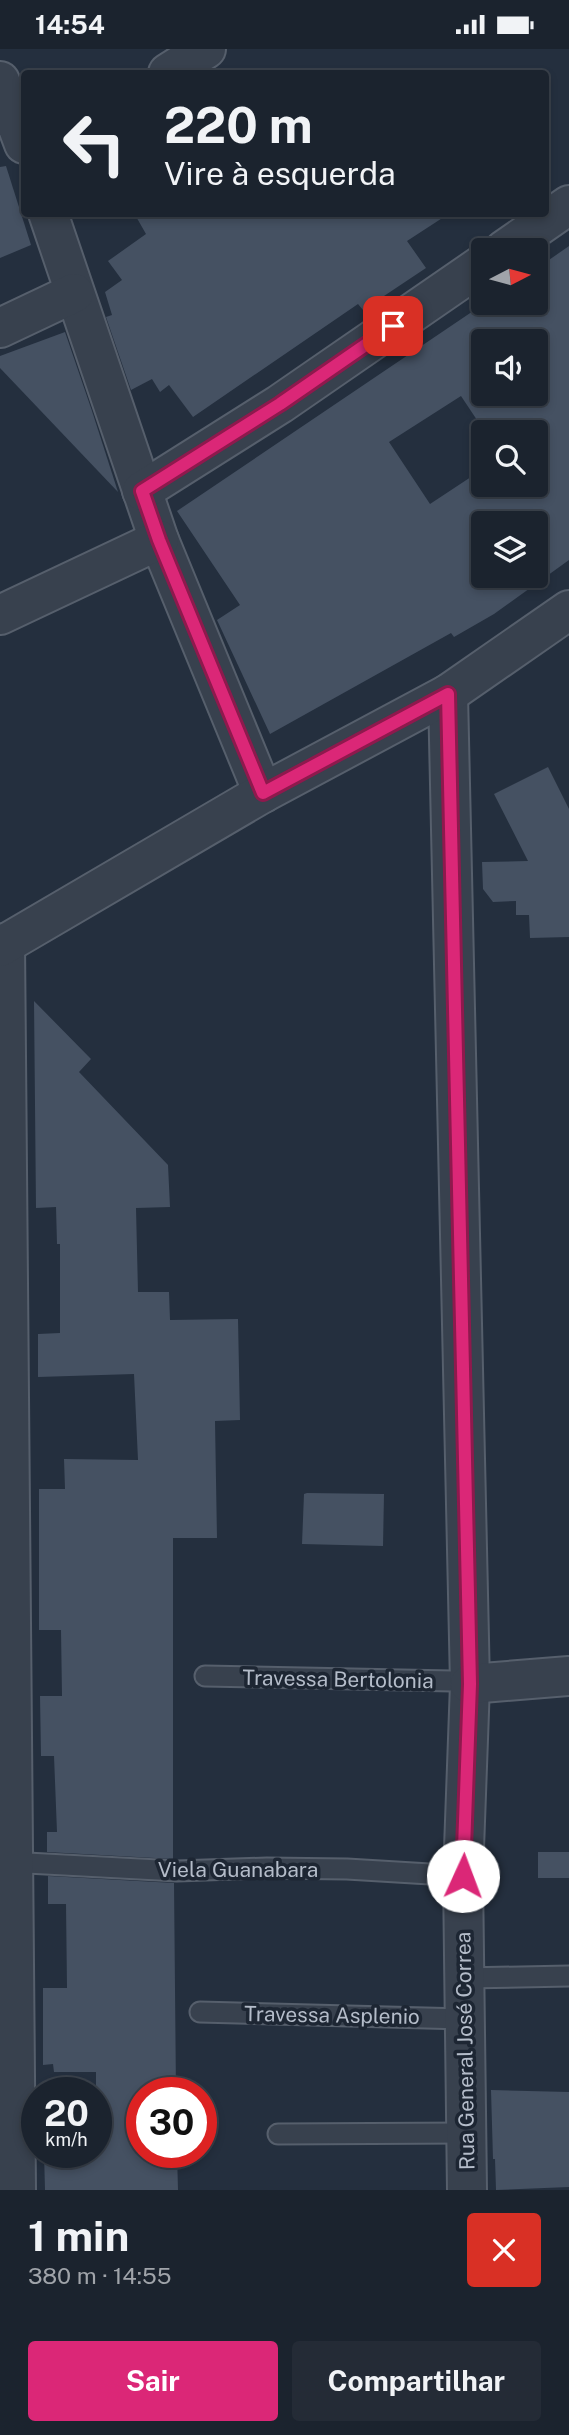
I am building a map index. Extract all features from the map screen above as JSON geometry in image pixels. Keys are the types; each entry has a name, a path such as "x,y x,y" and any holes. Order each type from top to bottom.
{"street":[{"path":"173,70 206,49"},
{"path":"0,81 21,136"},
{"path":"521,238 569,205"},
{"path":"49,217 159,540 263,793"},
{"path":"142,491 280,404 471,272"},
{"path":"0,328 74,293"},
{"path":"0,615 159,540"},
{"path":"16,2190 6,1862 3,945 263,793 448,694 569,610"},
{"name":"Rua General José Correa","path":"448,694 470,1684 463,1876 467,2190"},
{"path":"470,1684 569,1676"}],"lane":[{"name":"Travessa Bertolonia","path":"205,1676 452,1681 470,1684"},
{"name":"Viela Guanabara","path":"6,1862 177,1871 346,1869 463,1876"},
{"path":"464,1978 569,1976"},
{"name":"Travessa Asplenio","path":"200,2012 464,2019"},
{"path":"278,2134 465,2133"}],"building":[{"path":"6,166 31,245 0,258 0,167"},
{"path":"136,217 444,217 407,241 426,268 363,310 358,304 193,417 169,385 160,392 152,379 131,390 106,317 112,315 105,292 122,280 108,261 146,234"},
{"path":"569,246 569,560 548,575 548,511 471,511 471,588 530,588 494,614 454,637 451,633 270,734 217,620 240,605 177,511 471,312 471,315 548,315 548,261"},
{"path":"65,332 118,492 0,368 0,356"},
{"path":"548,767 569,809 569,937 530,938 529,915 516,915 516,901 493,902 483,889 482,862 528,861 494,794"},
{"path":"34,1001 91,1059 79,1072 168,1165 170,1207 136,1208 138,1292 169,1292 170,1320 238,1319 240,1420 215,1421 217,1538 173,1538 173,1859 47,1852 47,1832 57,1832 54,1756 41,1756 40,1696 62,1696 61,1630 39,1630 39,1489 65,1489 64,1459 138,1460 134,1374 38,1377 38,1334 60,1333 60,1244 57,1244 56,1207 36,1208"},
{"path":"304,1494 384,1494 383,1546 302,1544"},
{"path":"538,1852 569,1852 569,1878 538,1878"},
{"path":"48,1876 174,1883 176,2077 126,2077 126,2168 177,2168 178,2190 45,2190 44,2168 112,2168 112,2077 96,2077 96,2072 54,2072 53,2064 43,2065 43,1988 67,1988 66,1904 48,1904"},
{"path":"491,2090 569,2092 569,2187 496,2190"}],"route":[{"path":"393,326 280,404 142,491 159,540 263,793 448,694 470,1684 463,1876"}]}
